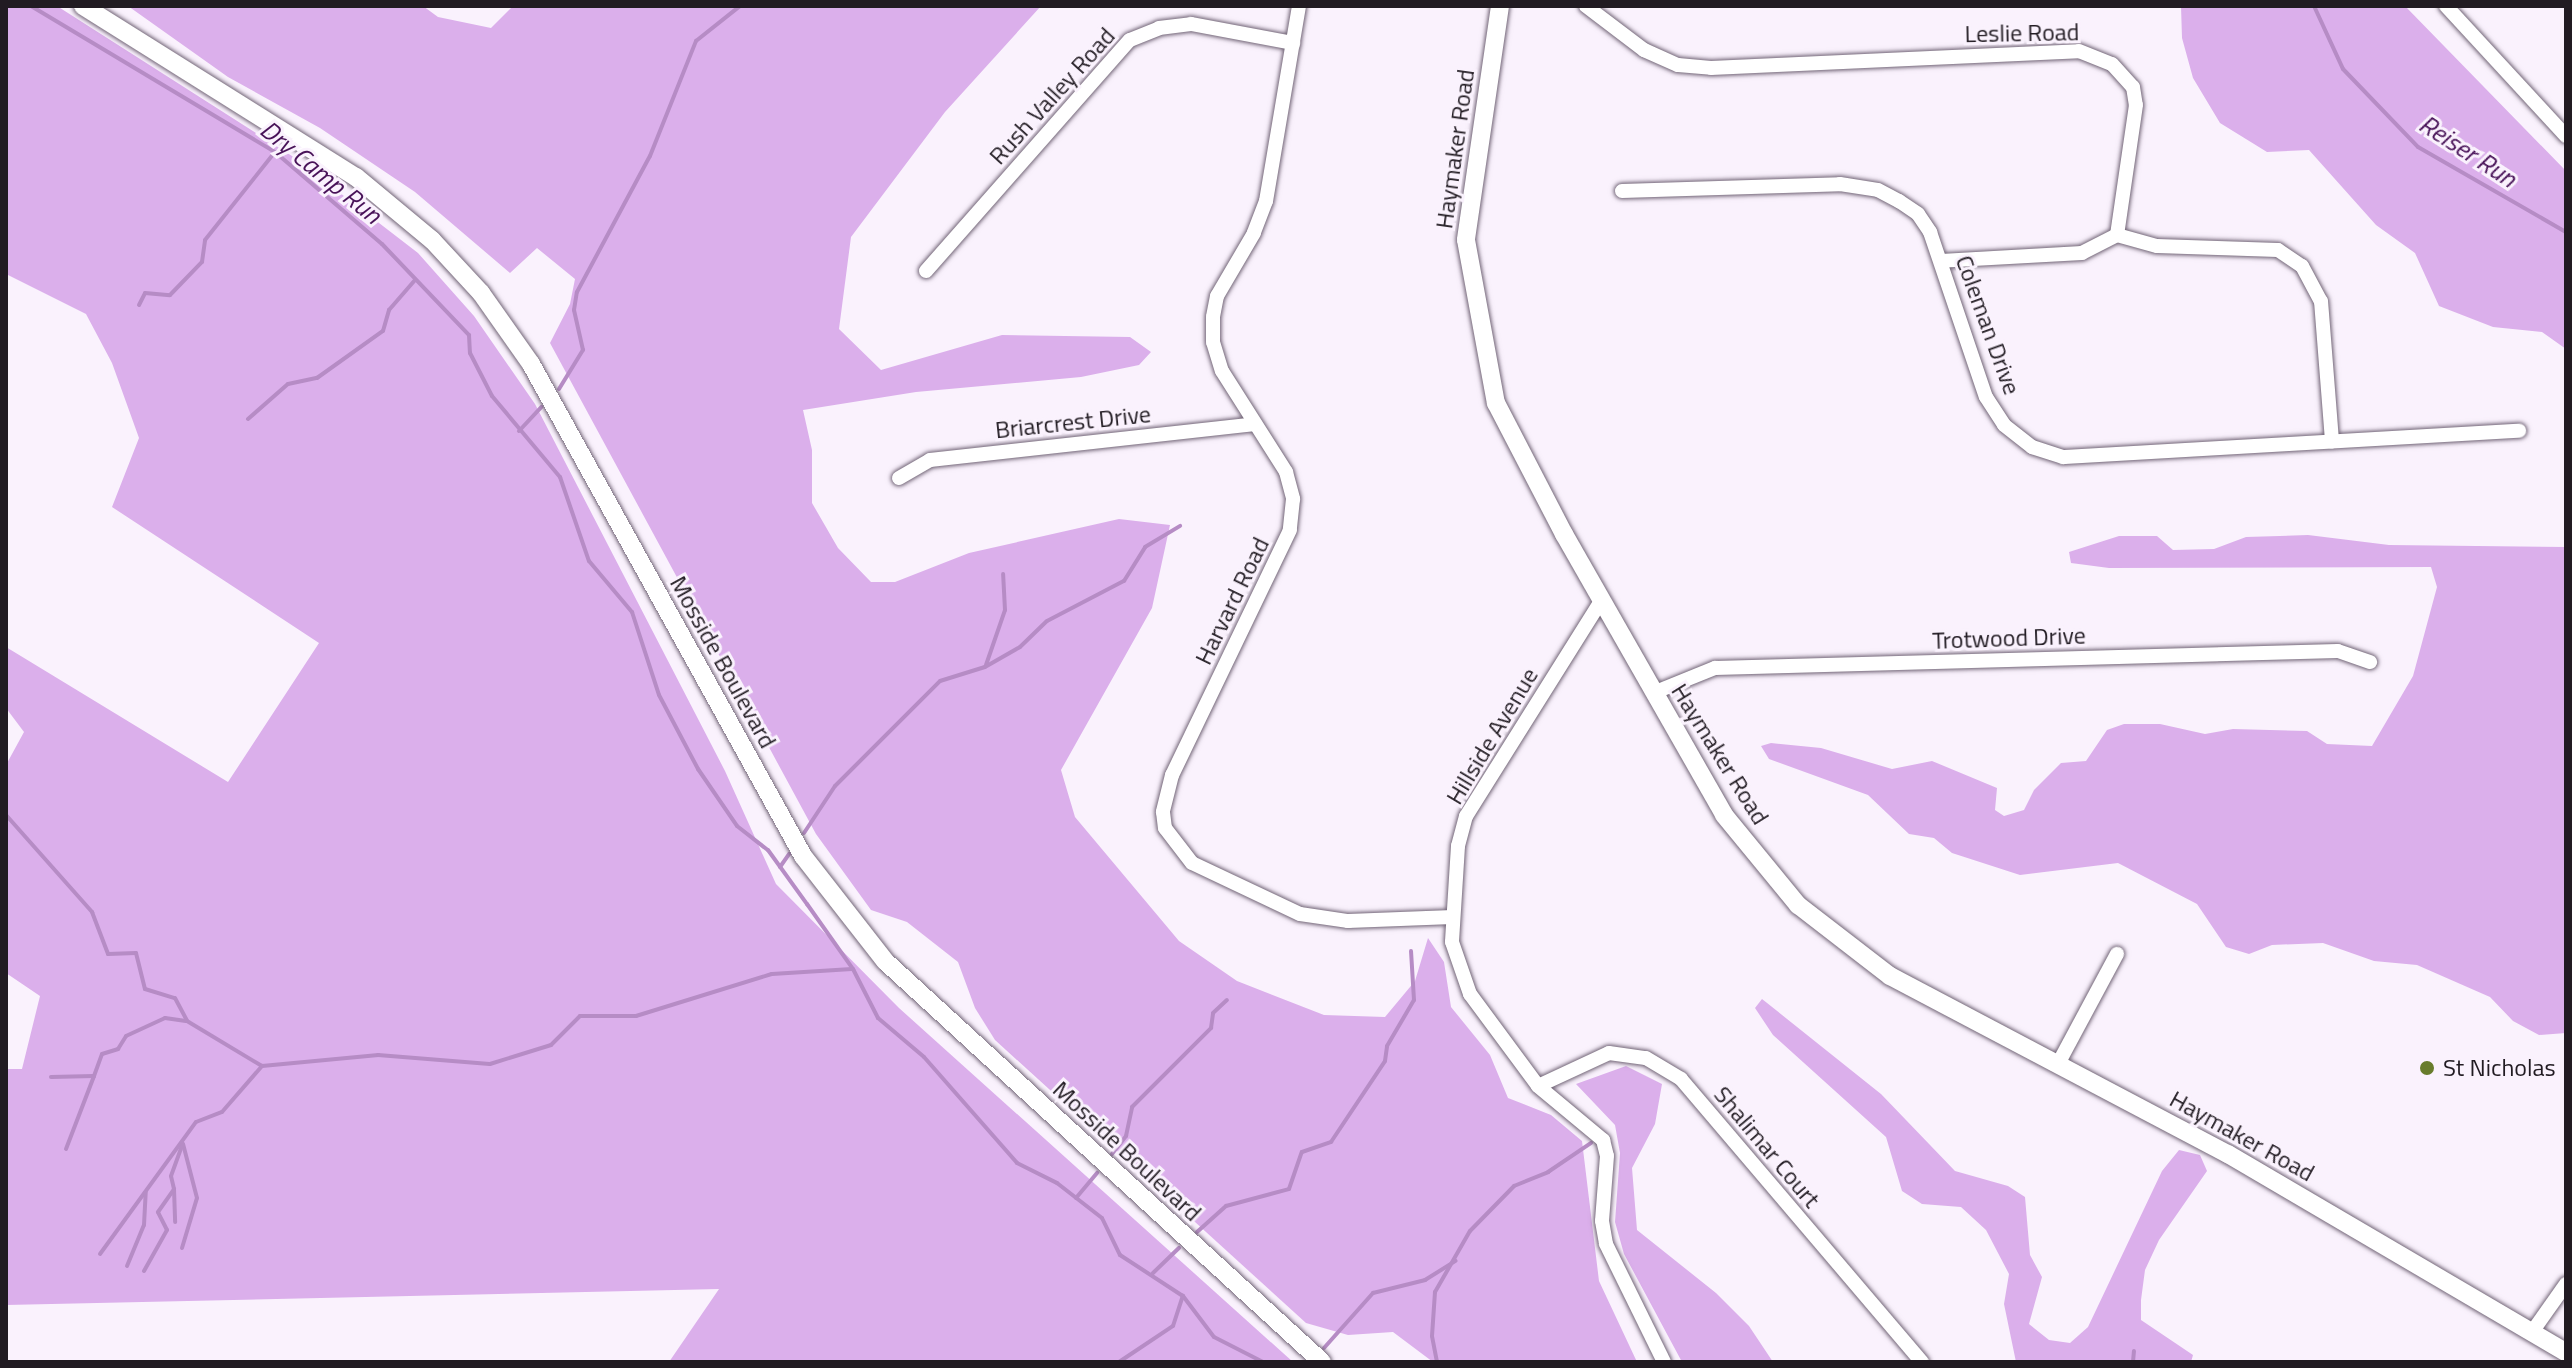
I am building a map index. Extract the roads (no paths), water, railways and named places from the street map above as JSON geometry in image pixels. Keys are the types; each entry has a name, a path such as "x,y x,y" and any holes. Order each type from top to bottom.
{"main road":[{"name":"Mosside Boulevard","path":"83,6 356,177 432,240 481,293 531,364 803,856 876,949 1322,1362"},
{"name":"Haymaker Road","path":"1500,6 1466,240 1496,403 1601,601 1724,815 1798,905 1890,976 2228,1154 2566,1352"}],"street":[{"name":"Harvard Road","path":"1299,6 1261,216 1228,270 1213,317 1213,342 1222,371 1286,472 1293,499 1290,530 1172,775 1163,812 1165,828 1192,863 1300,914 1348,921 1453,917"},
{"name":"Leslie Road","path":"1586,6 1659,60 1711,68 2079,51 2099,56 2133,87 2136,105 2117,235"},
{"path":"2446,6 2566,136"},
{"name":"Rush Valley Road","path":"926,271 1130,40 1159,28 1191,24 1293,43"},
{"name":"Coleman Drive","path":"1622,191 1860,185 1878,190 1918,214 1941,261 1986,397 2004,425 2032,447 2088,458 2519,431"},
{"path":"1941,261 2082,253 2117,235 2157,246 2278,250 2302,266 2321,301 2332,442"},
{"name":"Briarcrest Drive","path":"899,478 930,460 1255,424"},
{"name":"Hillside Avenue","path":"1601,601 1466,816 1458,846 1452,942 1470,994 1538,1086 1603,1140 1607,1156 1602,1221 1606,1244 1664,1362"},
{"name":"Trotwood Drive","path":"1653,693 1715,668 2338,651 2370,662"},
{"path":"2058,1064 2117,954"},
{"name":"Shalimar Court","path":"1538,1086 1609,1053 1646,1058 1681,1079 1922,1362"},
{"path":"2532,1332 2566,1284"}],"waterway":[{"name":"Dry Camp Run","path":"31,6 275,152 382,244 469,335 470,353 492,396 560,477 589,561 632,612 659,695 698,769 737,826 768,850 853,969 878,1018 924,1057 1017,1163 1057,1183 1102,1218 1120,1255 1183,1296 1214,1337 1263,1362"},
{"path":"559,389 583,350 574,310 577,292 650,156 696,41 740,6"},
{"name":"Reiser Run","path":"2314,6 2343,69 2418,147 2566,232"},
{"name":"Dry Camp Run","path":"139,305 145,293 170,295 202,262 205,240 275,152"},
{"path":"248,419 288,384 317,378 383,331 389,310 415,280"},
{"path":"519,431 541,407"},
{"path":"804,833 835,786 940,681 985,667 1020,647 1047,621 1124,581 1145,547 1180,526"},
{"path":"986,665 1005,610 1003,574"},
{"path":"6,815 92,912 108,954 136,953 145,989 175,998 187,1021 262,1066 378,1055 490,1064 551,1045 580,1016 636,1016 772,974 852,969"},
{"path":"780,867 789,854"},
{"path":"1197,1232 1226,1206 1289,1189 1302,1152 1331,1142 1385,1061 1387,1046 1414,1000 1411,951"},
{"path":"1112,1154 1126,1136 1132,1107 1211,1028 1213,1013 1227,1000"},
{"path":"51,1077 94,1076 102,1054 118,1049 126,1036 165,1018 186,1021"},
{"path":"100,1254 196,1122 222,1112 262,1066"},
{"path":"66,1149 94,1076"},
{"path":"1437,1362 1432,1336 1435,1292 1470,1231 1514,1186 1548,1172 1591,1143"},
{"path":"182,1248 197,1198 183,1144"},
{"path":"144,1271 167,1230 158,1212 174,1189 171,1176 182,1146"},
{"path":"1076,1198 1097,1173"},
{"path":"174,1189 175,1222"},
{"path":"127,1266 144,1225 146,1192"},
{"path":"1153,1273 1179,1248"},
{"path":"1324,1348 1373,1293 1425,1280 1455,1261"},
{"path":"1119,1362 1173,1326 1183,1296"},
{"path":"2133,1362 2134,1351"}],"place":[{"name":"St Nicholas","path":"2427,1068"}]}
